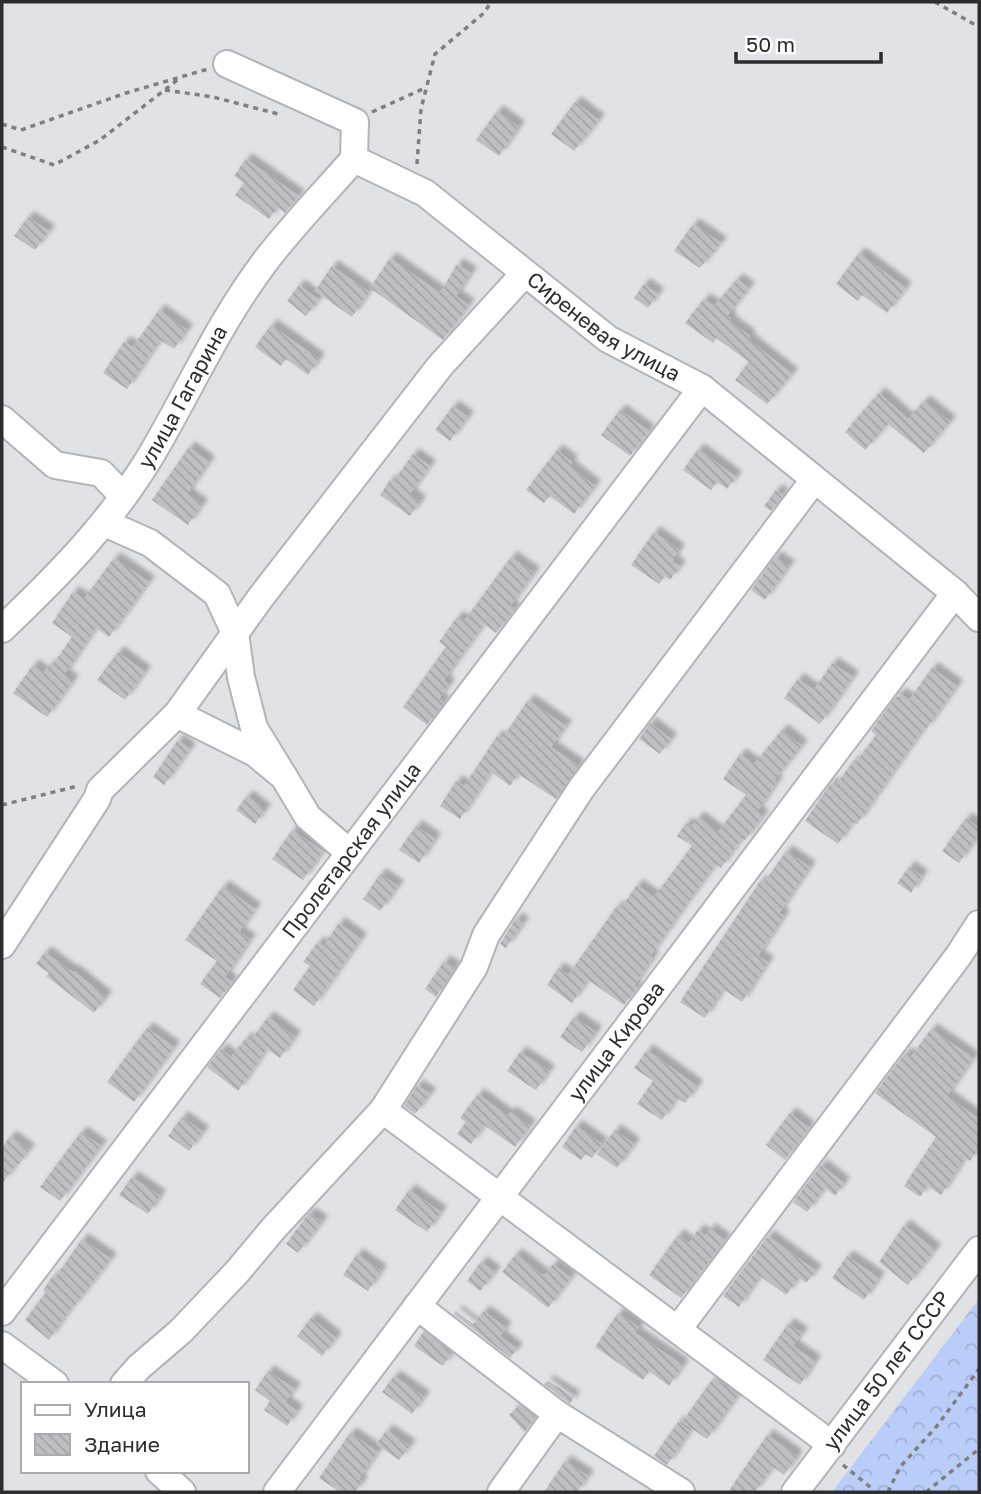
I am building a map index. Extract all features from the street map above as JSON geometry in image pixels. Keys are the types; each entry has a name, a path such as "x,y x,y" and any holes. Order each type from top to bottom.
{"street":[{"path":"227,64 355,122 354,159"},
{"name":"Сиреневая улица","path":"354,159 425,193 608,339 702,388 955,593 979,618"},
{"name":"улица Гагарина","path":"2,629 45,589 105,523 152,453 214,339 266,260 354,159"},
{"path":"2,946 97,799 100,790 177,714 235,633 440,366 524,274"},
{"name":"Пролетарская улица","path":"2,1312 702,388"},
{"path":"2,419 55,465 101,472 123,496"},
{"path":"126,1382 181,1331 237,1272 383,1110 474,967 486,935 581,789 814,480"},
{"path":"105,523 150,543 217,594 235,633 241,677 254,728 308,817 350,853"},
{"name":"улица Кирова","path":"277,1492 955,593"},
{"path":"177,714 255,753 284,777"},
{"path":"678,1329 979,924"},
{"path":"383,1110 832,1445"},
{"name":"улица 50 лет СССР","path":"795,1492 979,1250"},
{"path":"416,1306 557,1415 681,1492"},
{"path":"2,1345 52,1382"},
{"path":"500,1492 557,1415"},
{"path":"161,1473 183,1492"}],"path":[{"path":"425,193 416,176 421,109 435,54 484,13 491,2"},
{"path":"935,2 979,27"},
{"path":"2,124 21,131 127,93 227,64"},
{"path":"2,148 54,165 100,140 181,77"},
{"path":"355,122 387,104 426,88"},
{"path":"164,90 213,97 293,118"},
{"path":"2,805 115,775"},
{"path":"888,1492 900,1467 937,1426 979,1369"},
{"path":"832,1445 842,1465 869,1486 872,1492"},
{"path":"926,1492 979,1449"}],"green space":[{"path":"979,1299 979,1492 832,1492"}],"building":[{"path":"575,102 599,120 574,151 551,134"},
{"path":"497,111 519,127 499,156 476,140"},
{"path":"246,159 299,196 285,213 278,207 269,219 235,195 244,183 234,176"},
{"path":"28,217 49,231 35,250 14,236"},
{"path":"693,224 721,243 700,268 674,251"},
{"path":"859,253 906,288 887,313 862,295 858,301 836,284"},
{"path":"390,258 440,293 457,264 471,273 456,296 469,305 443,340 370,288"},
{"path":"332,266 369,292 352,317 315,291"},
{"path":"737,279 749,288 727,316 731,318 729,321 792,374 767,404 735,380 749,362 716,338 713,343 685,323 704,299 714,306"},
{"path":"644,284 658,294 648,308 634,298"},
{"path":"299,285 319,300 306,316 287,301"},
{"path":"159,310 187,330 174,349 160,340 127,389 103,373 124,342 133,347"},
{"path":"271,325 319,359 308,375 286,359 281,366 255,347"},
{"path":"879,393 908,419 924,401 950,422 924,453 888,424 865,450 845,432"},
{"path":"453,406 468,417 450,441 435,430"},
{"path":"620,410 649,431 630,456 601,435"},
{"path":"189,447 209,462 187,494 202,505 188,525 152,500"},
{"path":"698,449 736,477 727,489 717,482 711,490 683,470"},
{"path":"557,450 572,462 569,466 595,486 574,514 550,496 544,503 526,490"},
{"path":"413,454 430,466 410,494 420,502 410,516 380,495"},
{"path":"776,490 783,495 771,511 764,506"},
{"path":"654,532 679,550 672,561 680,566 670,580 665,576 659,584 631,565"},
{"path":"511,557 534,573 510,606 515,609 496,633 484,624 444,680 449,685 439,699 444,703 427,725 403,707 446,647 439,642 457,617 464,621"},
{"path":"775,557 789,566 765,600 751,590"},
{"path":"114,558 149,582 109,637 96,628 64,675 73,681 47,717 13,693 33,665 43,673 50,664 52,666 72,637 52,623 73,592 84,599"},
{"path":"118,652 145,672 125,700 97,680"},
{"path":"832,663 853,677 820,724 784,698 798,679 814,690"},
{"path":"932,668 957,686 857,824 853,822 838,844 805,821 831,783 835,786 876,735 871,731 895,698 901,694 909,700"},
{"path":"528,700 566,726 551,747 579,766 556,799 518,774 510,786 491,772 460,819 440,806 456,781 464,786 497,736 502,739"},
{"path":"650,723 671,739 660,754 639,739"},
{"path":"782,730 802,746 774,780 777,782 757,812 763,816 745,840 742,838 721,868 716,864 685,906 650,956 653,958 634,986 637,988 624,1005 588,980 572,1003 547,985 558,968 568,975 617,906 620,909 637,885 654,897 692,846 677,836 686,823 691,827 698,817 718,832 746,795 723,779 740,754 754,764"},
{"path":"178,740 190,749 164,785 153,777"},
{"path":"247,796 265,810 255,824 236,810"},
{"path":"966,818 979,828 979,834 959,863 942,851"},
{"path":"416,826 435,839 419,863 399,850"},
{"path":"292,830 323,851 303,880 272,859"},
{"path":"786,851 810,867 779,913 784,916 758,956 768,962 742,1002 723,989 705,1018 680,1002 760,881 764,883"},
{"path":"909,867 922,876 911,893 897,883"},
{"path":"380,874 398,886 380,911 363,899"},
{"path":"223,886 255,909 239,932 250,940 225,977 232,982 220,998 200,984 217,961 185,940"},
{"path":"516,918 523,923 506,948 500,944"},
{"path":"339,923 361,939 314,1006 293,990 310,966 303,962 318,942 323,946"},
{"path":"45,952 106,997 94,1013 46,976 49,973 36,964"},
{"path":"444,961 455,968 436,997 425,989"},
{"path":"268,1017 295,1037 280,1058 267,1049 238,1091 207,1067 221,1049 231,1057 246,1038 250,1041"},
{"path":"574,1017 596,1032 582,1052 560,1037"},
{"path":"147,1028 174,1047 134,1102 107,1082"},
{"path":"931,1029 973,1058 947,1096 979,1119 979,1148 970,1161 965,1158 941,1195 927,1186 920,1197 904,1186 936,1137 875,1093 905,1053 911,1057"},
{"path":"647,1050 697,1086 685,1103 677,1098 662,1120 637,1104 653,1081 634,1068"},
{"path":"520,1052 549,1071 536,1090 507,1071"},
{"path":"417,1085 430,1094 415,1114 404,1106"},
{"path":"478,1094 508,1116 510,1112 530,1126 515,1147 484,1125 471,1144 457,1134 466,1122 460,1118"},
{"path":"790,1113 809,1128 785,1160 766,1145"},
{"path":"182,1117 203,1132 189,1151 168,1136"},
{"path":"576,1126 602,1144 592,1158 586,1154 581,1160 562,1147"},
{"path":"615,1130 634,1144 617,1168 597,1154"},
{"path":"81,1132 101,1146 60,1201 40,1187"},
{"path":"10,1136 29,1150 2,1184 2,1148"},
{"path":"821,1165 844,1183 835,1196 825,1188 807,1212 793,1202"},
{"path":"132,1177 160,1196 148,1214 119,1195"},
{"path":"409,1190 441,1212 427,1232 395,1210"},
{"path":"309,1213 322,1222 298,1253 286,1244"},
{"path":"904,1225 935,1250 908,1285 879,1262"},
{"path":"710,1229 725,1240 681,1298 649,1275 678,1235 689,1243 698,1230 705,1235"},
{"path":"768,1236 816,1271 806,1283 799,1278 786,1295 760,1276 739,1307 723,1296"},
{"path":"82,1239 111,1259 49,1340 25,1320 46,1292 43,1290 53,1276 55,1278"},
{"path":"357,1254 381,1271 368,1291 343,1275"},
{"path":"516,1254 544,1276 553,1264 571,1278 548,1308 502,1272"},
{"path":"847,1256 879,1278 864,1300 832,1278"},
{"path":"481,1262 495,1272 480,1291 467,1281"},
{"path":"456,1311 473,1324 484,1311 506,1328 500,1336 517,1349 510,1358 454,1314"},
{"path":"618,1313 639,1327 635,1333 683,1365 669,1386 649,1371 643,1380 595,1347"},
{"path":"311,1318 336,1338 322,1356 297,1336"},
{"path":"788,1324 802,1333 793,1346 815,1361 800,1385 763,1360"},
{"path":"424,1331 452,1353 443,1366 414,1346"},
{"path":"268,1371 295,1389 285,1402 297,1411 287,1426 264,1410 270,1401 255,1390"},
{"path":"394,1376 424,1397 412,1414 382,1392"},
{"path":"714,1377 738,1395 707,1439 682,1422"},
{"path":"548,1381 574,1397 570,1404 544,1384"},
{"path":"520,1405 535,1417 525,1432 509,1415"},
{"path":"678,1422 690,1431 667,1465 654,1456"},
{"path":"387,1430 410,1446 399,1460 376,1444"},
{"path":"350,1433 378,1452 359,1479 362,1482 355,1492 340,1492 319,1478"},
{"path":"767,1435 797,1456 784,1475 773,1467 755,1492 728,1492"},
{"path":"565,1461 588,1476 577,1492 544,1492"}]}
